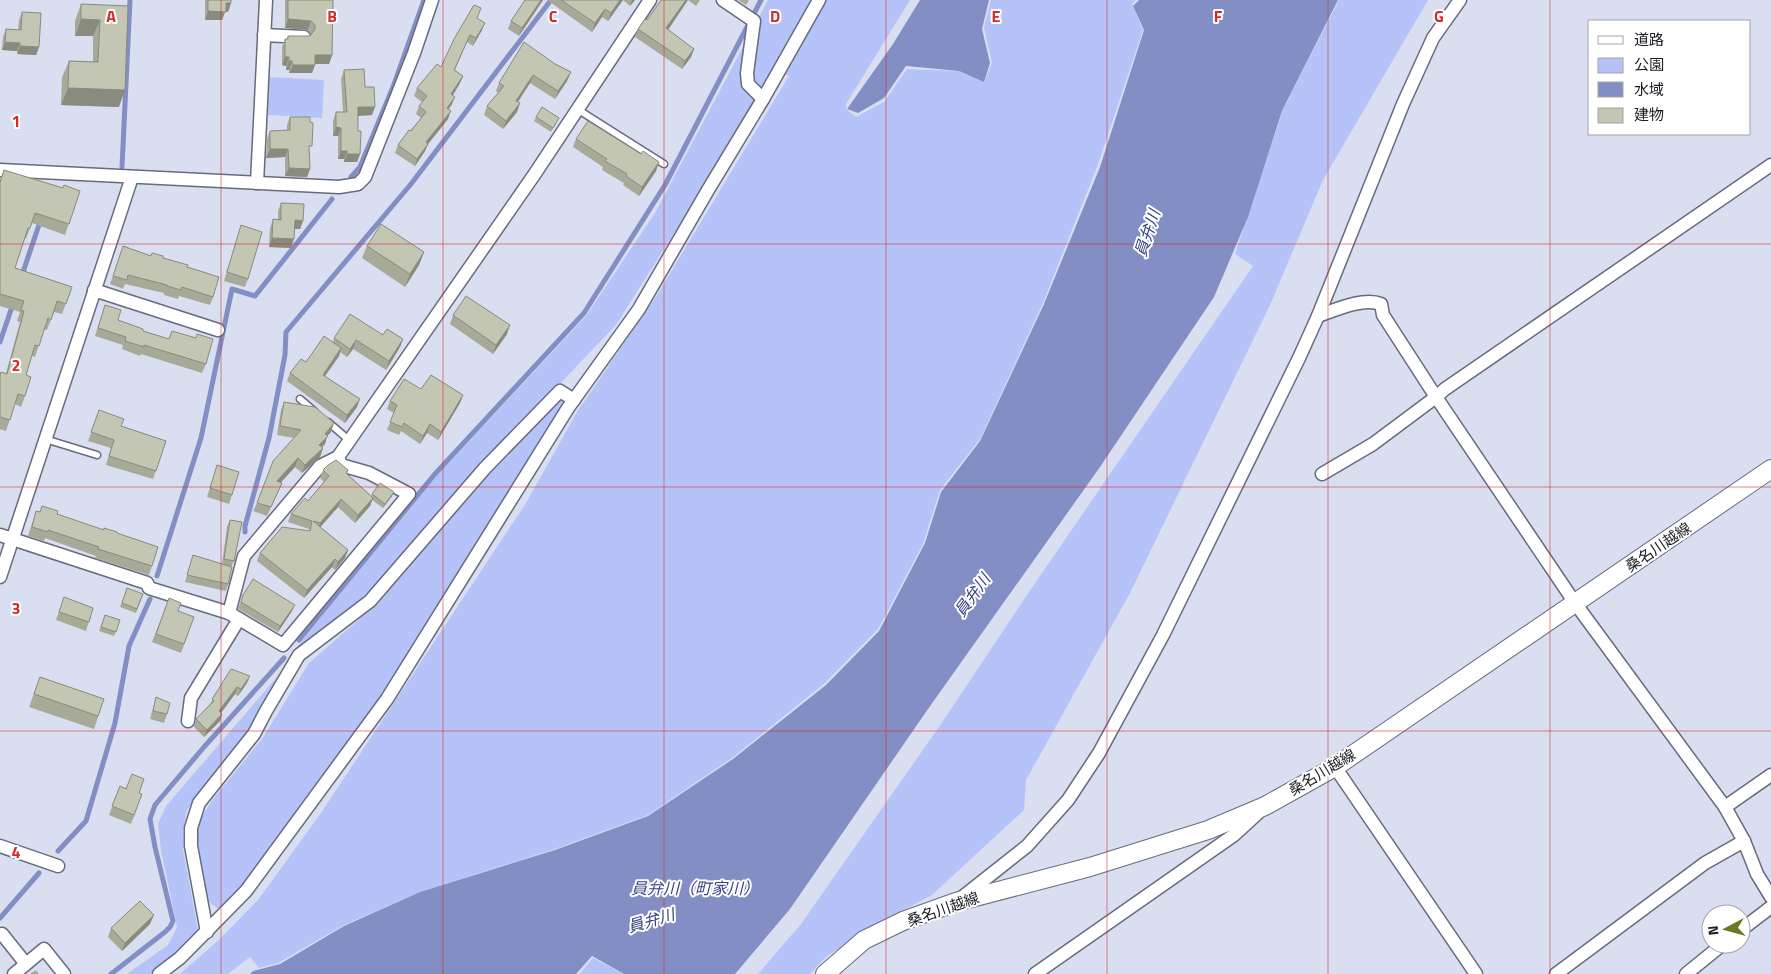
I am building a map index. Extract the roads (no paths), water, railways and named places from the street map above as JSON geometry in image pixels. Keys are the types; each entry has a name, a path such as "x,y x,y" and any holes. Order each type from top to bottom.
{"main road":[{"name":"桑名川越線","path":"825,974 864,940 904,921 956,902 1090,867 1208,830 1265,806 1334,767 1771,469"}],"street":[{"path":"257,182 266,0"},
{"path":"0,170 339,187 358,184 365,177 414,53 432,0"},
{"path":"188,721 191,698 234,616 244,556 320,466 338,457 350,441 577,110 650,0"},
{"path":"723,0 750,18 748,84 763,99"},
{"path":"159,974 180,958 246,891 387,699 574,400 639,309 819,0"},
{"path":"956,902 1033,840 1068,800 1098,753 1163,635 1299,358 1318,316 1403,104 1433,38 1460,0"},
{"path":"264,34 304,37"},
{"path":"1322,474 1373,444 1436,398 1445,389 1771,165"},
{"path":"0,576 6,537 45,439 132,177"},
{"path":"94,290 218,330"},
{"path":"1318,316 1352,304 1376,302 1381,304 1383,315 1436,398 1575,603 1725,807 1744,841 1757,874 1771,897"},
{"path":"207,932 191,846 191,828 199,803 254,734 299,655 370,601 485,468 560,391 574,400"},
{"path":"283,645 409,494 369,473 341,464 338,457"},
{"path":"6,537 146,583 149,588 234,616 299,655"},
{"path":"1334,767 1476,974"},
{"path":"1725,807 1771,775"},
{"path":"1035,974 1234,835 1265,806"},
{"path":"1556,974 1705,864 1744,841"},
{"path":"0,846 58,866"},
{"path":"1751,922 1771,907"},
{"path":"2,934 26,964"},
{"path":"14,974 44,949 64,974"},
{"path":"1686,974 1711,954"}],"lane":[{"path":"577,110 664,164"},
{"path":"300,399 350,441"},
{"path":"45,439 97,455"}],"water":[{"path":"920,0 989,0 982,29 990,63 984,82 959,71 906,66 884,98 858,113 847,109 893,44"},
{"name":"員弁川（町家川）","path":"1139,0 1338,0 1282,111 1248,217 1214,297 1100,467 928,709 790,909 735,974 624,974 592,956 576,974 250,974 253,971 280,964 344,926 420,892 555,850 648,816 733,759 826,685 879,631 925,543 941,492 980,441 1044,304 1100,167 1144,30 1133,6"}],"waterway":[{"path":"122,167 130,0"},
{"path":"351,177 360,167 393,87 424,0"},
{"path":"245,532 269,438 285,355 286,332 411,184 551,0"},
{"path":"299,640 434,475 584,313 665,185 761,0"},
{"path":"157,576 201,438 232,289 255,296 332,199"},
{"path":"22,275 41,219"},
{"path":"0,342 13,304"},
{"path":"58,851 86,821 115,723 129,646 150,599"},
{"path":"111,974 165,932 173,921 150,819 155,805 284,658"},
{"path":"0,918 39,873"}],"water label":[{"name":"員弁川","path":"1147,233"},
{"name":"員弁川","path":"972,595"},
{"name":"員弁川","path":"651,920"}]}
